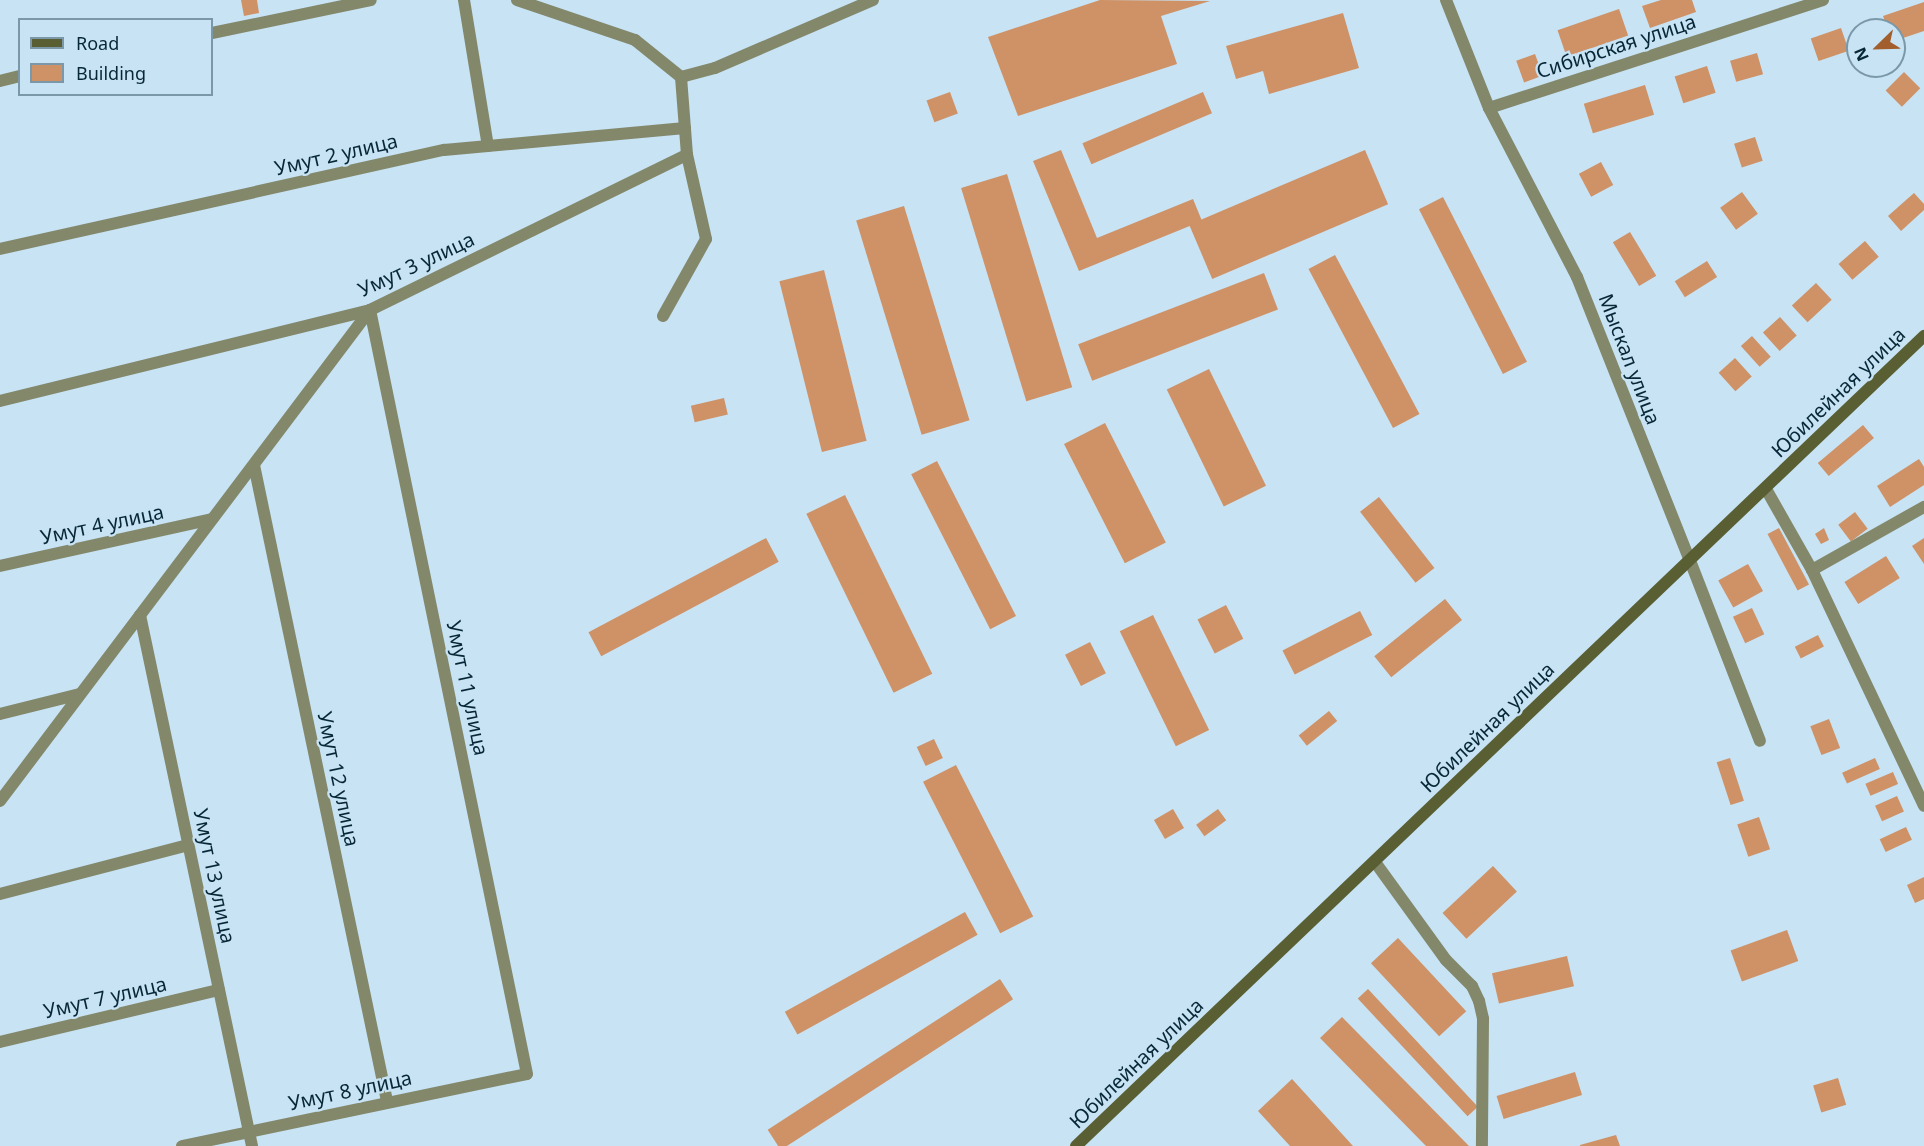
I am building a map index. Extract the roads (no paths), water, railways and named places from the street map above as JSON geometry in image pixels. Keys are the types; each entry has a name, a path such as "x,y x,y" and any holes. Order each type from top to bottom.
{"main road":[{"name":"Юбилейная улица","path":"1076,1146 1924,336"}],"street":[{"path":"213,33 371,0"},
{"path":"464,0 488,146"},
{"path":"517,0 635,40 681,77 687,155 706,239 663,316"},
{"path":"681,77 715,68 873,0"},
{"name":"Мыскал улица","path":"1446,0 1489,108 1577,277 1760,741"},
{"name":"Сибирская улица","path":"1489,108 1823,0"},
{"path":"0,81 18,76"},
{"name":"Умут 2 улица","path":"0,249 444,150 686,128"},
{"name":"Умут 3 улица","path":"0,401 370,310 687,155"},
{"path":"0,801 370,310"},
{"name":"Умут 11 улица","path":"370,310 527,1074"},
{"name":"Умут 12 улица","path":"254,465 387,1101"},
{"path":"1766,489 1812,570 1924,806"},
{"path":"1812,570 1924,507"},
{"name":"Умут 4 улица","path":"0,566 212,519"},
{"name":"Умут 13 улица","path":"140,615 252,1146"},
{"path":"0,714 80,694"},
{"path":"0,894 189,844"},
{"path":"1375,862 1446,960 1472,986 1479,1001 1483,1019 1482,1146"},
{"name":"Умут 7 улица","path":"0,1042 219,990"},
{"name":"Умут 8 улица","path":"182,1146 387,1101 527,1074"}]}
